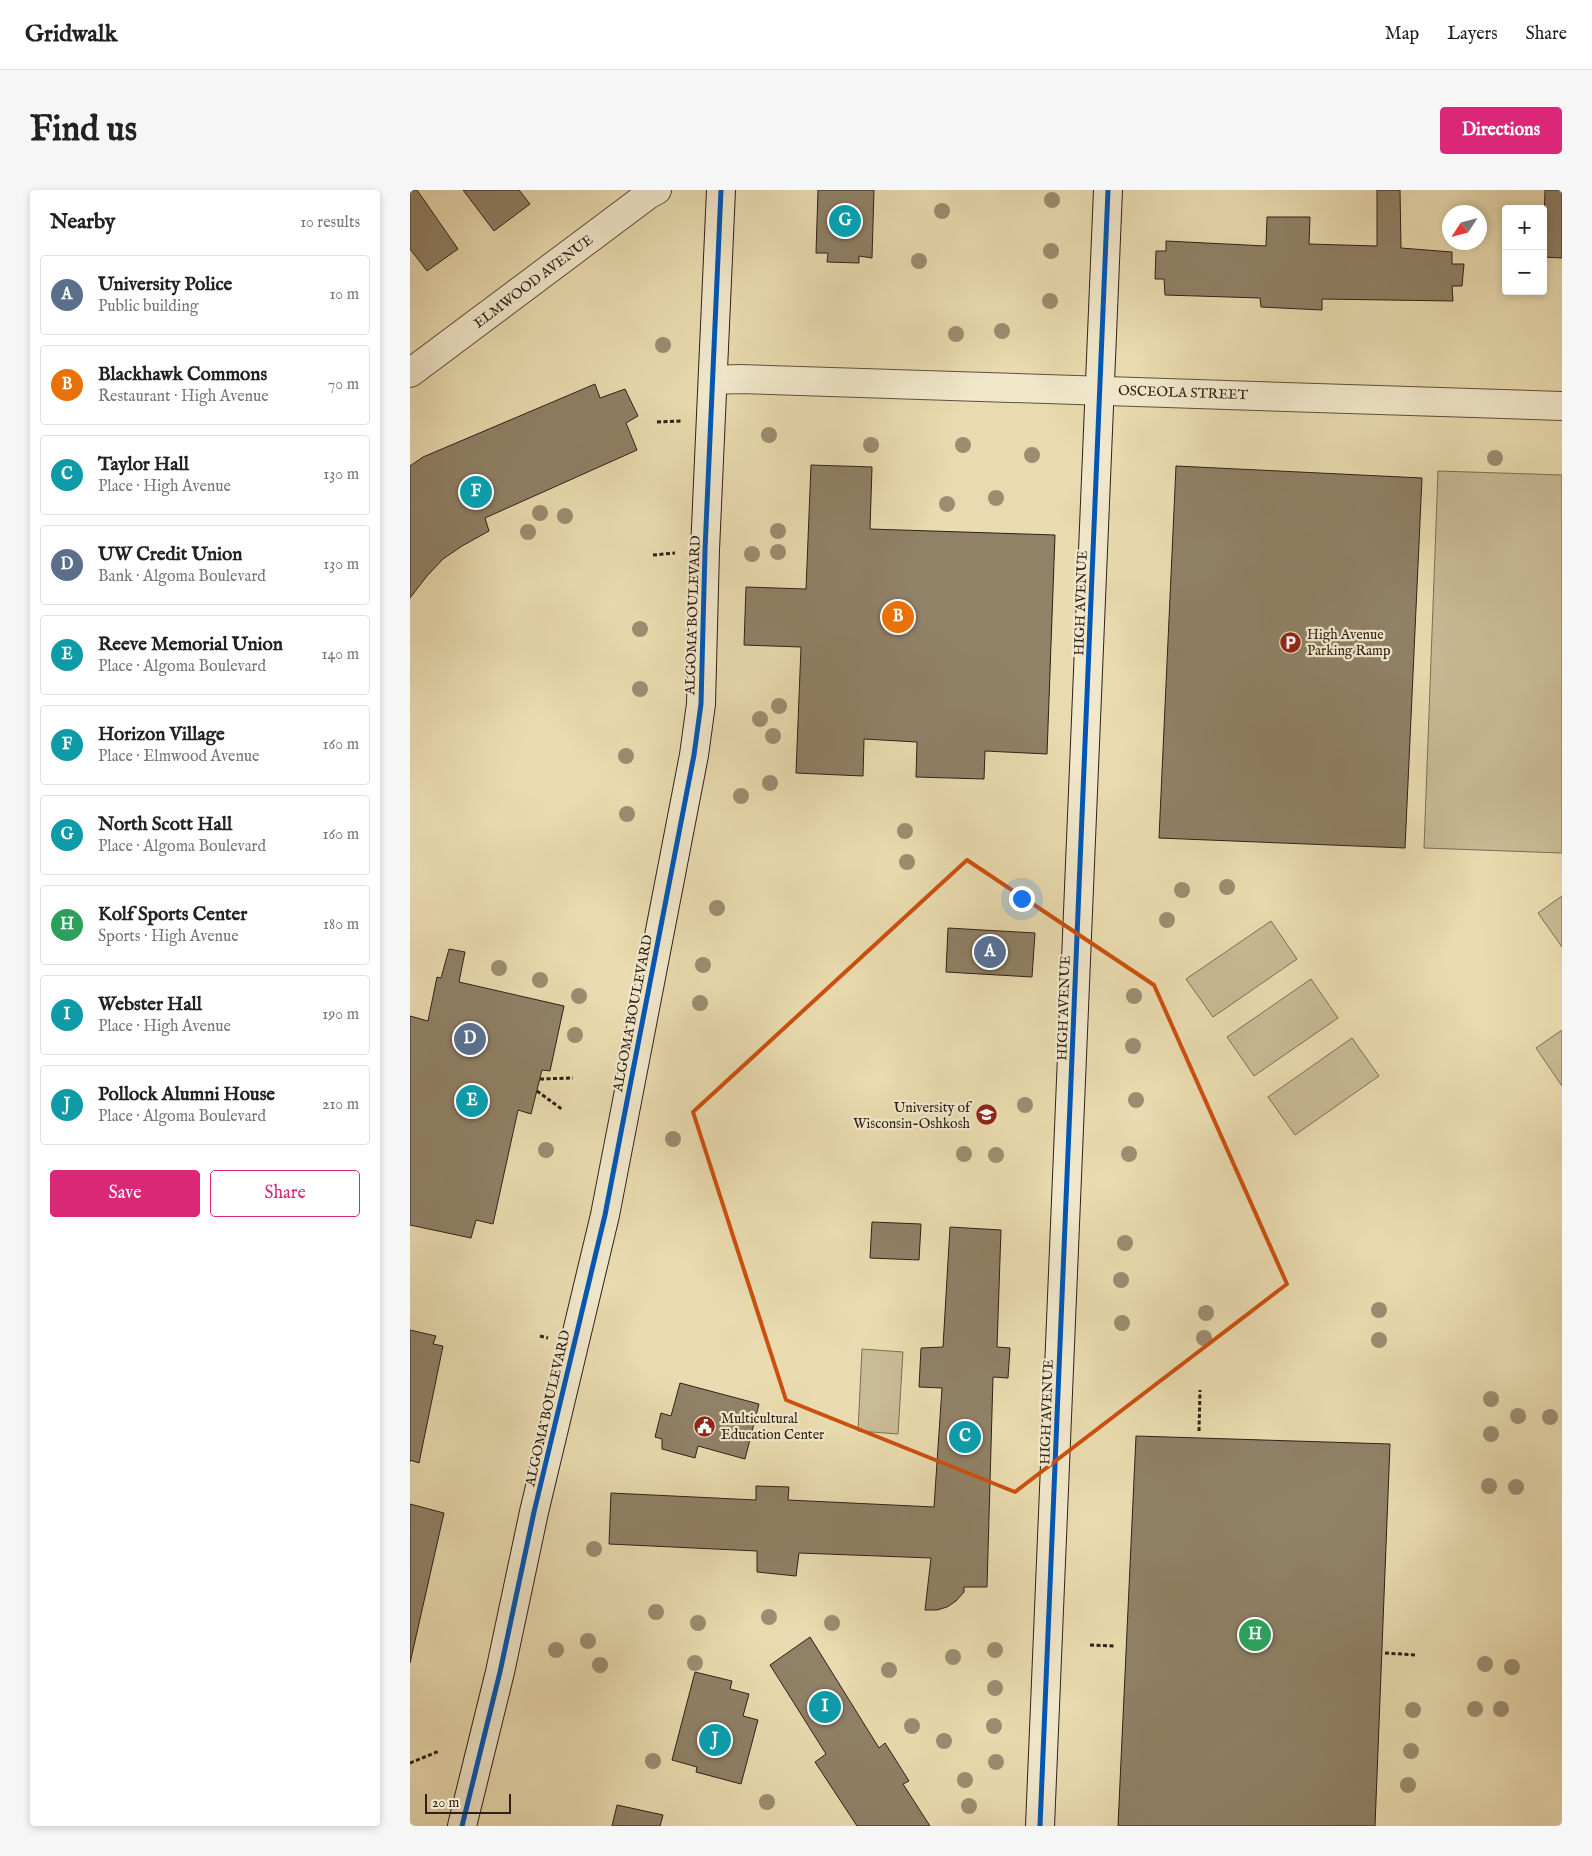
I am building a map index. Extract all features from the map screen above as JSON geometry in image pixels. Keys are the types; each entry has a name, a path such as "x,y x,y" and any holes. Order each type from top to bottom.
{"main road":[{"name":"ELMWOOD AVENUE","path":"413,365 657,190"},
{"name":"ALGOMA BOULEVARD","path":"462,1826 500,1672 534,1512 605,1215 694,755 701,704 705,550 721,190"},
{"name":"HIGH AVENUE","path":"1040,1826 1108,190"},
{"name":"OSCEOLA STREET","path":"714,380 740,379 1100,390 1562,406"}],"path":[{"path":"657,422 682,421"},
{"path":"653,555 675,553"},
{"path":"540,1079 573,1078"},
{"path":"537,1091 563,1110"},
{"path":"1199,1431 1200,1390"},
{"path":"1090,1645 1116,1646"},
{"path":"1386,1653 1416,1655"},
{"path":"410,1763 438,1751"}],"highlighted area":[{"path":"967,860 1154,985 1287,1284 1015,1492 786,1400 693,1112"}],"shaded area":[{"path":"1438,471 1562,475 1562,853 1424,848"},
{"path":"1562,896 1562,947 1538,913"},
{"path":"1271,921 1297,959 1213,1017 1186,979"},
{"path":"1311,979 1338,1018 1254,1076 1227,1037"},
{"path":"1562,1030 1562,1086 1536,1048"},
{"path":"1352,1038 1379,1076 1295,1135 1268,1097"},
{"path":"862,1349 903,1352 898,1434 858,1431"}],"building":[{"path":"417,190 458,249 427,271 410,249 410,192"},
{"path":"463,190 519,190 530,204 494,231"},
{"path":"818,190 874,190 872,258 859,256 859,263 827,262 828,253 816,253"},
{"path":"1377,190 1400,190 1401,248 1452,252 1452,264 1464,264 1462,286 1452,286 1453,301 1322,299 1322,310 1261,307 1260,298 1165,295 1164,279 1155,279 1156,251 1166,251 1166,241 1266,246 1267,217 1310,217 1309,244 1377,246"},
{"path":"1545,190 1562,190 1562,258 1547,257 1547,205 1545,205"},
{"path":"595,384 600,398 625,389 638,416 626,423 637,450 485,518 489,531 443,559 410,598 410,466 423,457"},
{"path":"811,465 872,467 870,529 1055,535 1047,754 985,751 984,779 916,777 917,742 864,739 863,776 796,773 801,647 744,645 746,587 806,589"},
{"name":"High Avenue Parking Ramp","path":"1176,466 1422,478 1405,848 1159,838"},
{"path":"948,928 1035,933 1032,977 946,972"},
{"path":"449,949 465,952 459,982 564,1006 550,1071 542,1070 531,1114 518,1110 493,1224 476,1220 471,1238 410,1225 410,1016 428,1021 437,977 441,978"},
{"path":"872,1222 921,1224 919,1260 870,1258"},
{"path":"950,1227 1001,1230 997,1347 1010,1348 1008,1378 993,1377 987,1587 964,1587 964,1592 947,1607 937,1610 925,1610 931,1558 799,1553 796,1576 757,1572 757,1551 609,1544 611,1493 756,1500 756,1486 789,1487 788,1500 934,1507 942,1388 919,1387 921,1348 943,1347"},
{"path":"410,1330 436,1336 433,1344 443,1346 419,1463 410,1460"},
{"name":"Multicultural Education Center","path":"680,1383 759,1404 745,1459 698,1446 695,1458 662,1449 662,1439 655,1437 661,1413 671,1416"},
{"path":"1136,1436 1390,1444 1375,1826 1118,1826"},
{"path":"410,1504 444,1513 410,1663"},
{"path":"810,1637 879,1748 885,1743 909,1781 903,1784 930,1826 857,1826 815,1762 826,1754 770,1665"},
{"path":"695,1672 732,1681 730,1689 749,1694 743,1716 758,1720 741,1784 696,1772 697,1767 672,1760"},
{"path":"617,1805 663,1815 660,1826 612,1826"}],"cycle path":[{"path":"462,1826 500,1672 534,1512 605,1215 694,755 701,704 705,550 721,190"},
{"path":"1040,1826 1108,190"}],"place":[{"name":"North Scott Hall","path":"845,221"},
{"name":"Horizon Village","path":"476,492"},
{"name":"Blackhawk Commons","path":"898,617"},
{"name":"High Avenue Parking Ramp","path":"1291,642"},
{"name":"University Police","path":"990,952"},
{"name":"UW Credit Union","path":"470,1039"},
{"name":"Reeve Memorial Union","path":"472,1101"},
{"name":"University of Wisconsin-Oshkosh","path":"986,1115"},
{"name":"Multicultural Education Center","path":"705,1426"},
{"name":"Taylor Hall","path":"965,1437"},
{"name":"Kolf Sports Center","path":"1255,1635"},
{"name":"Webster Hall","path":"825,1707"},
{"name":"Pollock Alumni House","path":"715,1740"}]}
